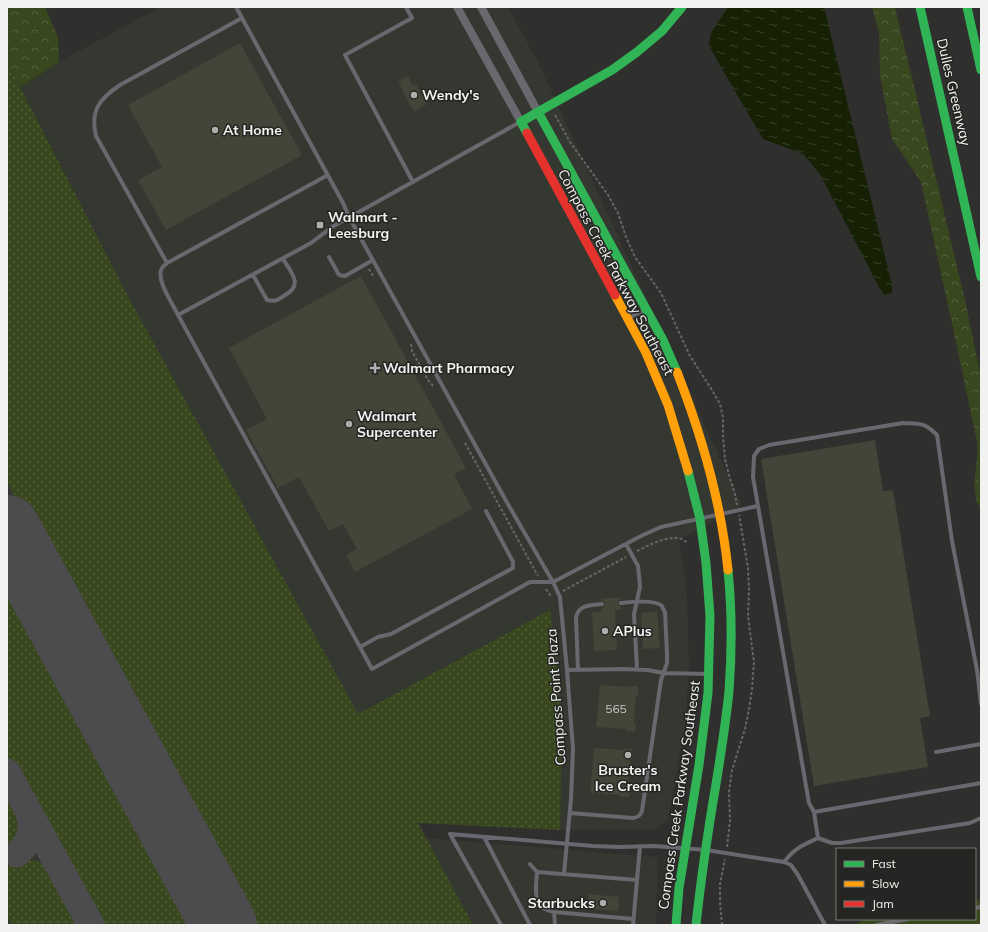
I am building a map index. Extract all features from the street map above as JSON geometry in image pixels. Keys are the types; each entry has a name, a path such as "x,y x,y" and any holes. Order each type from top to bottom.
{"main road":[{"path":"521,122 612,70 662,31 682,7"},
{"name":"Dulles Greenway","path":"920,7 981,277"},
{"path":"967,7 981,70"},
{"name":"Compass Creek Parkway Southeast","path":"538,112 646,308 676,369 703,446 720,514 729,594 730,680 726,723 696,925"},
{"name":"Compass Creek Parkway Southeast","path":"521,122 646,353 668,405 686,462 700,519 706,563 710,616 708,693 679,888 676,925"}],"street":[{"name":"Compass Creek Parkway Southeast","path":"457,7 521,122"},
{"name":"Compass Creek Parkway Southeast","path":"480,7 538,112"}],"lane":[{"name":"Compass Point Plaza","path":"236,7 328,175 349,217 560,597 573,749 570,813 564,874"},
{"path":"406,7 412,18 345,55 413,182"},
{"path":"167,263 96,136 94,126 95,114 99,104 108,93 120,85 242,18"},
{"path":"178,315 312,243 332,227 349,217 521,122"},
{"path":"328,175 167,263 162,268 160,275 178,315 372,669 530,582 553,582 661,527 758,506"},
{"path":"329,257 339,275 345,276 373,260"},
{"path":"253,275 267,300 274,302 291,292 295,286 295,279 283,259"},
{"path":"628,318 646,308"},
{"path":"818,838 814,812 809,803 753,477 754,456 759,449 769,445 903,423 922,424 937,435 952,541 977,670 981,704"},
{"path":"360,647 378,637 391,634 513,568 513,562 486,511"},
{"path":"626,544 638,566 639,574 640,587 634,614 637,669"},
{"path":"570,813 633,818 640,815 642,808 661,680 667,662 665,612 662,606 655,603 637,601 621,602"},
{"path":"578,670 577,613 589,605 602,604"},
{"path":"567,670 637,669 663,673 709,674"},
{"path":"936,752 981,744"},
{"path":"814,812 981,783"},
{"path":"784,862 800,846 818,838 832,843 841,844 970,823 981,818"},
{"path":"501,925 450,834 567,844 620,847 640,846 685,848 784,862 791,865 825,925"},
{"path":"484,837 530,925"},
{"path":"633,925 640,846"},
{"path":"530,864 537,872 637,880"},
{"path":"537,872 536,899 543,908 549,911 633,919"},
{"path":"554,912 555,925"},
{"path":"876,925 903,920"}],"path":[{"path":"366,264 377,284"},
{"path":"411,344 415,357 428,380 438,393"},
{"path":"464,442 550,595 568,589 660,540 680,538 685,540 687,544"}],"shaded area":[{"path":"160,7 508,7 539,64 742,506 679,540 687,596 689,667 686,716 671,807 667,822 656,829 560,830 562,736 557,666 550,611 358,714 426,838 658,857 656,925 7,925 7,76 116,274 21,87 59,62"}],"green space":[{"path":"7,7 45,7 58,37 59,62 21,87 7,61"},
{"path":"872,7 895,7 965,300 981,377 981,508 977,503 974,486 978,447 952,323 921,182 892,139 880,75 879,32"},
{"path":"7,61 125,291 358,714 550,610 557,666 562,736 560,830 418,823 473,925 250,925 7,482"},
{"path":"7,572 200,925 99,925 7,756"},
{"path":"7,790 19,814 21,830 20,838 15,845 7,851"},
{"path":"28,860 39,862 50,868 81,925 12,925 7,916 7,867 12,864"},
{"path":"981,899 981,925 854,925 863,920 976,920 976,900"}],"water":[{"path":"728,7 824,7 892,285 892,293 884,295 879,287 821,176 803,154 763,139 710,48 709,43 711,33"}],"building":[{"name":"At Home","path":"240,43 302,155 166,230 138,180 162,167 128,105"},
{"name":"Wendy's","path":"408,76 413,86 416,84 427,104 414,112 398,81"},
{"name":"Walmart Supercenter","path":"361,276 466,468 454,474 472,509 355,572 346,555 357,549 343,524 329,531 299,477 278,488 246,430 267,419 229,348"},
{"path":"875,440 883,491 893,490 930,716 920,718 928,767 814,786 761,459"},
{"name":"APlus","path":"620,597 621,600 619,600 618,605 621,606 621,610 615,610 617,650 594,651 592,612 602,611 605,602 601,601 601,599"},
{"path":"657,611 660,648 643,649 641,613"},
{"path":"600,685 630,687 638,686 634,723 636,723 635,732 626,731 626,729 596,727"},
{"path":"594,748 624,750 633,749 632,759 630,759 628,782 630,782 629,797 590,793"},
{"name":"Starbucks","path":"588,894 619,897 618,911 587,909"}],"taxiway":[{"path":"7,772 91,925"},
{"path":"17,854 29,839 31,823 28,810"}],"runway":[{"path":"7,528 224,925"}],"traffic: fast":[{"path":"538,112 612,70 637,52 662,31 682,7"},
{"path":"920,7 981,277"},
{"path":"967,7 981,70"},
{"path":"527,133 521,122 538,112 663,340 677,372"},
{"path":"676,925 679,888 699,765 708,693 710,616 706,563 700,519 688,471"},
{"path":"696,925 729,691 731,630 728,570"}],"traffic: slow":[{"path":"615,295 646,353 668,405 688,471"},
{"path":"677,372 695,420 709,469 721,519 728,570"}],"traffic: jam":[{"path":"527,133 615,295"}],"place":[{"name":"Wendy's","path":"414,95"},
{"name":"At Home","path":"215,130"},
{"name":"Walmart - Leesburg","path":"320,225"},
{"name":"Walmart Pharmacy","path":"375,368"},
{"name":"Walmart Supercenter","path":"349,424"},
{"name":"APlus","path":"605,631"},
{"name":"Bruster's Ice Cream","path":"628,755"},
{"name":"Starbucks","path":"603,903"}]}
